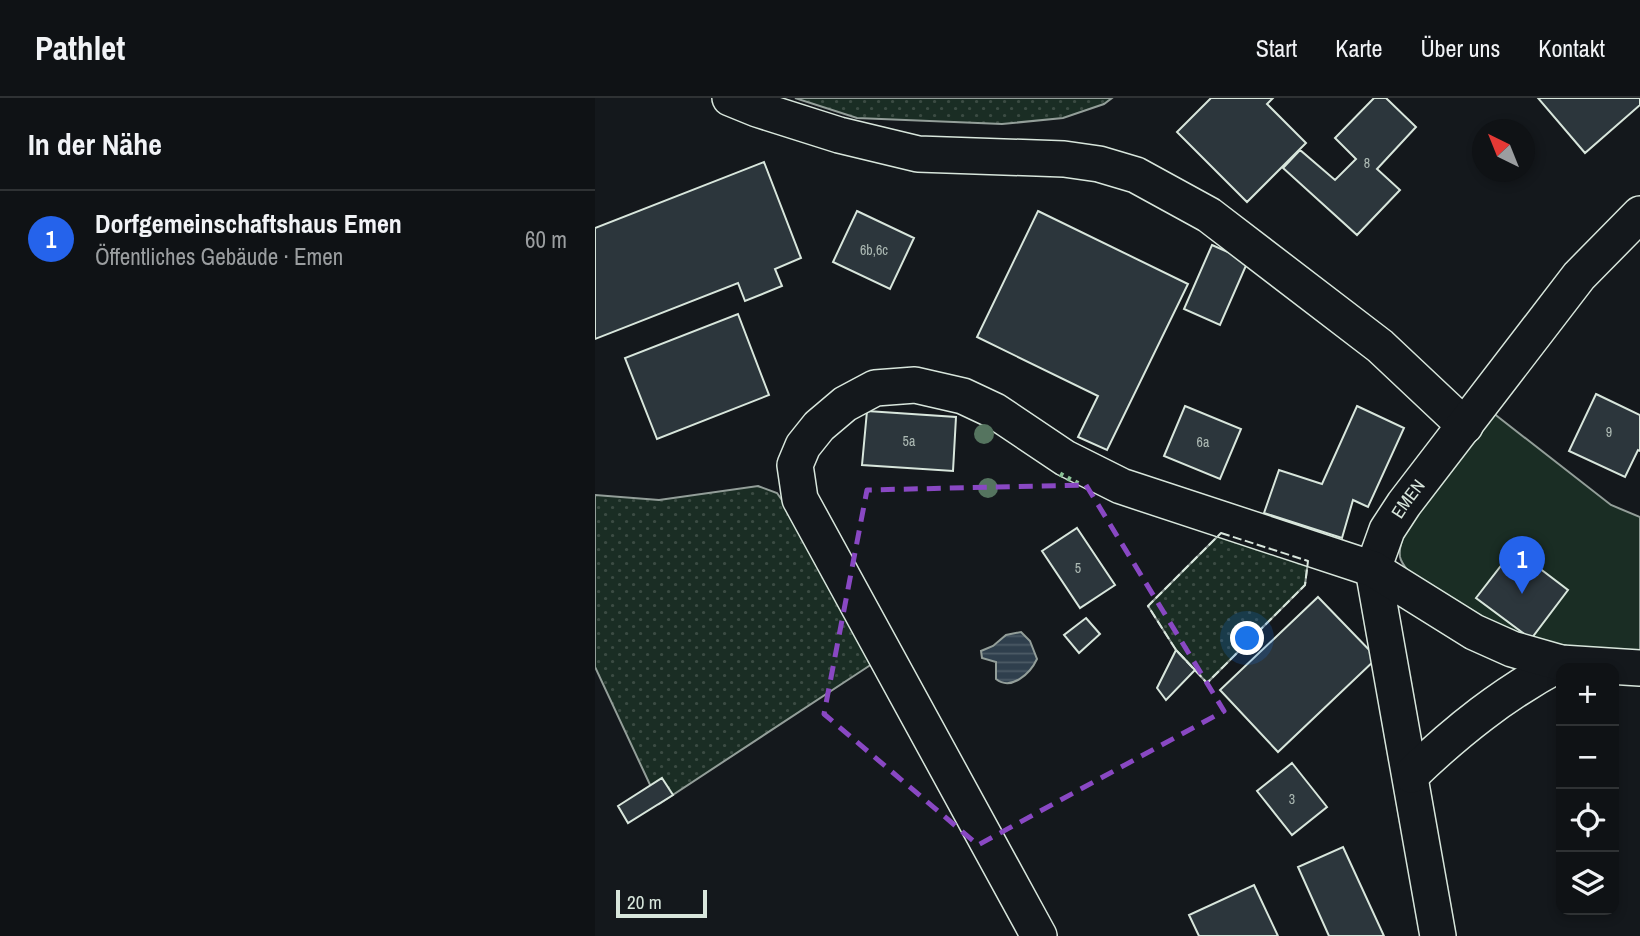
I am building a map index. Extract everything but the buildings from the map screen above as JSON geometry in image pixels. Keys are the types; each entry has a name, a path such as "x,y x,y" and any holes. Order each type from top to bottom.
{"street":[{"path":"730,98 839,135 918,155 1064,159 1099,164 1136,175 1219,223 1380,346 1465,425"},
{"name":"EMEN","path":"1373,569 1387,530 1404,504 1579,276 1640,214"},
{"path":"1039,936 800,499 795,465 803,446 819,426 845,404 875,388 915,385 963,396 995,411 1065,458 1121,486 1373,569 1474,632 1512,649 1561,663"},
{"path":"1373,569 1438,936"},
{"path":"1411,775 1455,732 1520,684 1556,666"},
{"path":"1619,667 1640,668"}],"highlighted area":[{"path":"1086,485 1224,711 978,845 824,714 867,490"}],"green space":[{"path":"795,98 1112,98 1104,104 1063,118 1002,124 857,118"},
{"path":"1488,409 1611,505 1640,517 1640,650 1567,649 1499,630 1408,571 1403,564 1400,557 1401,542 1409,523 1434,481"},
{"path":"758,486 777,493 789,510 872,664 659,804 595,667 595,495 659,500"},
{"path":"1221,533 1308,561 1305,585 1207,683 1176,650 1148,606"}],"water":[{"path":"1021,632 1030,641 1037,659 1030,670 1019,679 1002,682 996,679 996,662 982,658 981,651 993,646 1006,635"}],"hedge":[{"path":"1060,474 1079,484"}],"fence":[{"path":"1221,533 1308,561 1305,585 1207,683 1176,650 1148,606 1221,533"}],"place":[{"name":"Dorfgemeinschaftshaus Emen","path":"1522,594"}]}
